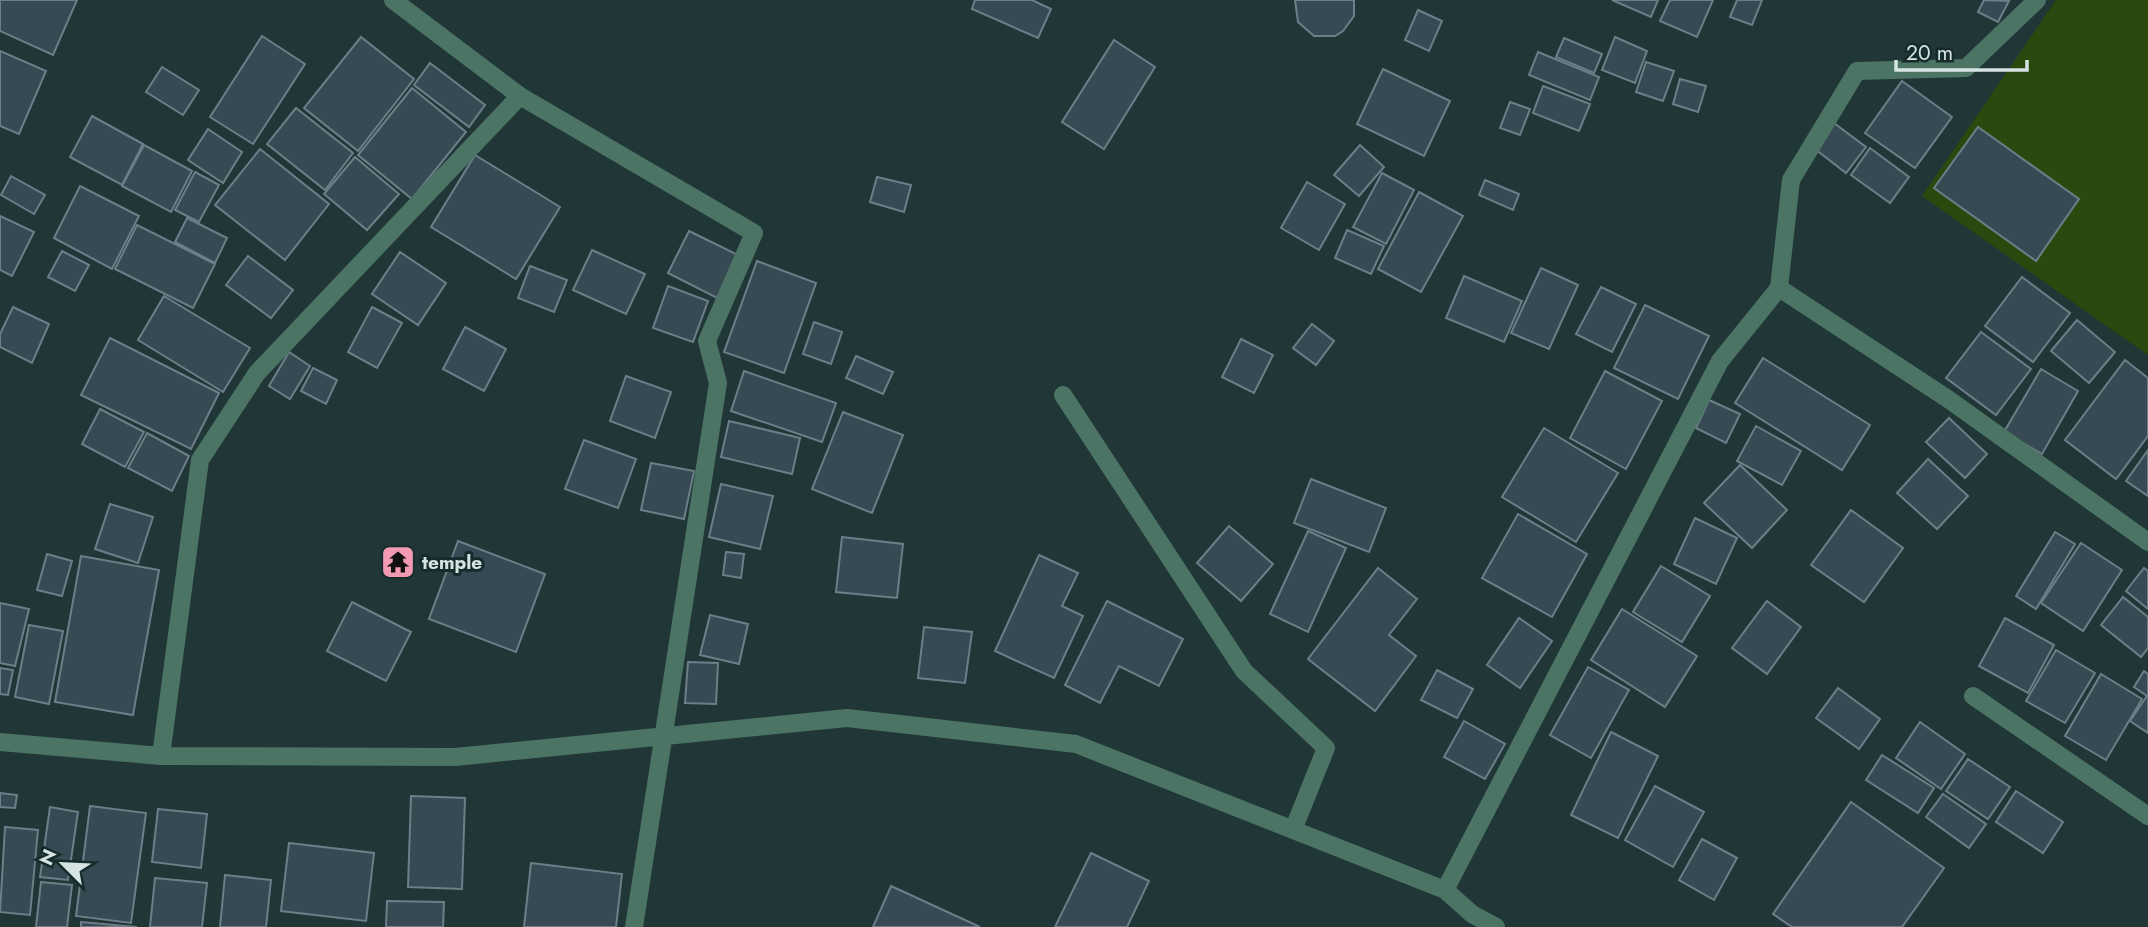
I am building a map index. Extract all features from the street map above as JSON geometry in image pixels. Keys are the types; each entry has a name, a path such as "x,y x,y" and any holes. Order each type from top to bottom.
{"street":[{"path":"393,0 520,96 754,233 707,341 718,383 635,927"},
{"path":"1445,890 1720,361 1779,288 1791,180 1857,71 1966,68 2037,0"},
{"path":"162,756 200,460 257,373 520,96"},
{"path":"1779,288 1948,399 2148,542"},
{"path":"1063,396 1244,671 1326,748 1293,830"},
{"path":"1973,696 2148,816"},
{"path":"0,742 162,756 455,757 847,718 1076,744 1445,890 1472,920 1496,927"}],"green space":[{"path":"2056,0 2148,0 2148,355 1922,196"}],"building":[{"path":"0,0 77,0 53,55 0,31"},
{"path":"975,0 1032,0 1051,9 1038,38 972,9"},
{"path":"1295,0 1354,0 1354,16 1343,31 1335,36 1314,36 1298,22"},
{"path":"1612,0 1658,0 1651,17"},
{"path":"1670,0 1713,0 1697,37 1660,21"},
{"path":"1737,0 1762,0 1752,25 1730,17"},
{"path":"1984,0 2009,1 1998,22 1978,12"},
{"path":"1418,10 1442,21 1429,51 1405,40"},
{"path":"262,36 305,64 253,144 210,117"},
{"path":"361,37 414,79 358,151 304,108"},
{"path":"1615,37 1647,51 1635,83 1602,70"},
{"path":"1564,38 1602,54 1594,73 1556,57"},
{"path":"1114,40 1155,67 1104,149 1062,122"},
{"path":"0,51 46,71 19,134 0,126"},
{"path":"1538,52 1599,77 1590,100 1529,75"},
{"path":"1646,62 1674,71 1663,101 1636,92"},
{"path":"430,63 485,105 469,127 414,85"},
{"path":"162,67 199,90 183,115 146,92"},
{"path":"1383,69 1450,101 1424,156 1357,124"},
{"path":"1680,79 1706,86 1698,112 1673,104"},
{"path":"1902,81 1952,117 1915,168 1865,133"},
{"path":"1543,86 1590,104 1579,131 1533,113"},
{"path":"412,88 466,132 412,199 358,155"},
{"path":"1510,102 1530,109 1520,135 1500,128"},
{"path":"296,108 353,153 325,190 267,144"},
{"path":"92,116 143,144 122,185 70,157"},
{"path":"1834,123 1866,147 1846,173 1815,149"},
{"path":"1978,127 2079,199 2036,261 1934,188"},
{"path":"208,129 242,152 223,183 188,160"},
{"path":"144,145 192,171 171,212 122,186"},
{"path":"1360,145 1384,167 1359,196 1334,175"},
{"path":"1870,148 1909,177 1890,203 1851,175"},
{"path":"260,149 329,204 285,260 215,205"},
{"path":"475,155 560,207 516,279 431,227"},
{"path":"355,157 399,194 367,230 324,194"},
{"path":"195,172 219,185 199,222 175,210"},
{"path":"1382,173 1414,190 1386,244 1353,227"},
{"path":"11,176 45,195 34,214 1,195"},
{"path":"877,177 911,185 904,212 870,202"},
{"path":"1485,180 1519,194 1513,210 1479,195"},
{"path":"1307,182 1345,204 1319,250 1281,228"},
{"path":"80,186 139,216 112,269 54,238"},
{"path":"1419,192 1463,216 1421,292 1378,269"},
{"path":"0,216 34,232 12,276 0,270"},
{"path":"187,218 227,238 215,263 175,242"},
{"path":"137,225 215,264 193,308 115,269"},
{"path":"1347,230 1384,246 1371,274 1335,258"},
{"path":"689,231 742,257 721,300 668,273"},
{"path":"592,250 645,274 626,314 573,290"},
{"path":"62,251 89,265 75,291 48,277"},
{"path":"400,252 446,283 418,325 372,294"},
{"path":"248,256 293,290 271,318 226,285"},
{"path":"757,261 816,283 784,373 724,352"},
{"path":"530,266 567,280 554,312 518,298"},
{"path":"1541,268 1578,285 1549,349 1511,333"},
{"path":"1464,276 1522,301 1504,342 1446,318"},
{"path":"2022,277 2070,313 2033,362 1985,326"},
{"path":"668,286 708,301 693,342 653,328"},
{"path":"1601,287 1636,304 1612,352 1576,334"},
{"path":"164,296 250,348 223,392 138,340"},
{"path":"1645,305 1709,336 1678,399 1614,368"},
{"path":"13,307 49,324 32,363 0,347 0,334"},
{"path":"372,307 402,323 377,368 348,352"},
{"path":"2077,320 2115,352 2089,383 2051,351"},
{"path":"814,322 842,332 831,364 803,354"},
{"path":"1312,324 1334,341 1316,365 1293,348"},
{"path":"465,327 506,349 484,391 443,369"},
{"path":"1981,332 2031,369 1996,415 1946,378"},
{"path":"110,338 219,393 191,449 81,395"},
{"path":"1241,339 1273,355 1254,393 1222,377"},
{"path":"289,352 310,366 290,399 269,386"},
{"path":"856,356 893,372 883,394 846,378"},
{"path":"1763,358 1870,425 1842,470 1735,403"},
{"path":"2125,360 2148,378 2148,436 2116,479 2065,440"},
{"path":"313,368 337,380 326,404 301,391"},
{"path":"2041,369 2078,391 2042,454 2004,432"},
{"path":"744,371 836,403 822,442 731,411"},
{"path":"1605,371 1662,401 1626,469 1570,438"},
{"path":"626,376 671,392 655,438 610,421"},
{"path":"1709,400 1740,414 1726,443 1696,428"},
{"path":"100,409 144,432 125,467 82,444"},
{"path":"843,412 903,435 872,513 812,489"},
{"path":"1949,418 1987,454 1965,478 1926,442"},
{"path":"729,421 800,438 792,474 721,457"},
{"path":"1756,426 1801,451 1782,485 1737,461"},
{"path":"1544,428 1618,473 1576,542 1502,497"},
{"path":"147,433 189,456 172,491 128,468"},
{"path":"584,440 636,459 618,508 565,489"},
{"path":"2148,450 2148,496 2126,481"},
{"path":"1928,459 1968,496 1937,529 1897,493"},
{"path":"651,463 694,471 684,519 641,510"},
{"path":"1740,465 1787,510 1752,548 1704,503"},
{"path":"1311,479 1386,508 1369,552 1294,523"},
{"path":"721,484 773,496 760,549 709,537"},
{"path":"110,504 153,517 138,563 95,549"},
{"path":"1851,510 1903,548 1864,602 1811,565"},
{"path":"1518,514 1587,554 1552,617 1482,578"},
{"path":"1695,518 1737,538 1716,584 1674,564"},
{"path":"1229,526 1273,564 1241,601 1197,563"},
{"path":"1308,531 1346,548 1308,632 1270,614"},
{"path":"2055,532 2075,544 2036,609 2016,596"},
{"path":"842,537 903,544 897,598 836,592"},
{"path":"458,541 545,574 516,652 429,619"},
{"path":"2081,543 2122,570 2083,631 2041,603"},
{"path":"726,552 744,554 741,578 723,575"},
{"path":"47,554 72,561 62,596 37,590"},
{"path":"1039,555 1078,573 1062,606 1083,616 1054,678 995,651"},
{"path":"81,556 159,570 133,715 55,702"},
{"path":"1661,566 1710,596 1682,642 1633,612"},
{"path":"1378,568 1417,599 1389,635 1416,656 1375,711 1308,659"},
{"path":"2144,568 2148,571 2148,609 2126,591"},
{"path":"2123,597 2148,617 2148,648 2141,657 2101,625"},
{"path":"1107,601 1183,639 1159,686 1119,666 1100,703 1065,685"},
{"path":"1767,601 1801,627 1767,674 1732,648"},
{"path":"352,602 411,632 386,681 327,651"},
{"path":"0,603 29,609 15,666 0,663"},
{"path":"1622,609 1697,656 1665,707 1591,660"},
{"path":"710,615 748,624 739,664 700,655"},
{"path":"1519,618 1552,641 1520,688 1487,665"},
{"path":"2005,618 2054,645 2028,693 1979,666"},
{"path":"29,625 63,631 49,704 15,697"},
{"path":"924,627 972,632 965,683 918,678"},
{"path":"2056,650 2095,673 2065,723 2026,701"},
{"path":"688,662 718,663 716,704 685,703"},
{"path":"1588,667 1629,690 1591,758 1550,735"},
{"path":"0,668 13,670 8,695 0,694"},
{"path":"1437,670 1473,689 1457,718 1421,700"},
{"path":"2144,671 2148,674 2148,733 2130,721 2147,696 2134,687"},
{"path":"2101,674 2142,699 2106,760 2065,736"},
{"path":"1838,688 1880,719 1859,749 1816,718"},
{"path":"1464,721 1505,744 1485,779 1444,757"},
{"path":"1920,722 1965,754 1941,789 1896,758"},
{"path":"1611,732 1658,756 1618,838 1571,815"},
{"path":"1882,755 1934,788 1918,813 1866,780"},
{"path":"1968,759 2010,787 1988,819 1946,791"},
{"path":"1655,786 1704,812 1673,867 1625,840"},
{"path":"2016,791 2063,822 2043,853 1996,822"},
{"path":"0,793 17,795 15,808 0,807"},
{"path":"1943,794 1986,824 1969,848 1926,817"},
{"path":"411,796 465,798 462,889 408,887"},
{"path":"1851,802 1944,868 1902,927 1792,927 1773,914"},
{"path":"90,806 146,813 131,923 76,916"},
{"path":"50,807 78,812 68,880 40,877"},
{"path":"158,809 207,814 201,868 152,862"},
{"path":"5,827 38,830 30,915 0,912"},
{"path":"1702,839 1737,858 1714,900 1679,880"},
{"path":"289,843 374,853 366,921 281,911"},
{"path":"1091,853 1149,881 1127,927 1055,927"},
{"path":"531,863 622,874 616,927 524,927"},
{"path":"225,875 271,880 266,927 220,927"},
{"path":"155,878 207,883 202,927 150,927"},
{"path":"41,882 72,885 67,927 36,927"},
{"path":"891,886 980,927 873,927"},
{"path":"387,901 444,902 443,927 386,927"},
{"path":"81,922 137,927 81,927"}],"place":[{"name":"temple","path":"398,562"}]}
